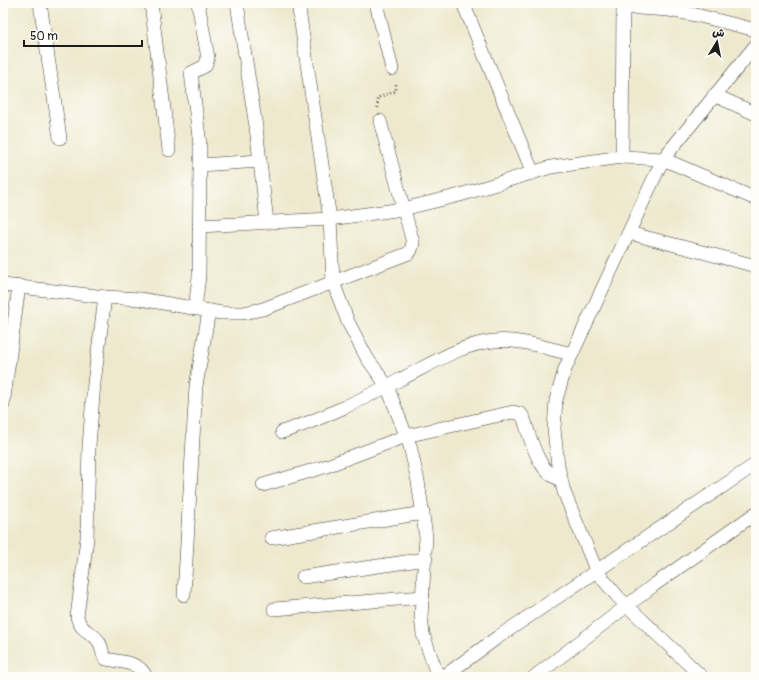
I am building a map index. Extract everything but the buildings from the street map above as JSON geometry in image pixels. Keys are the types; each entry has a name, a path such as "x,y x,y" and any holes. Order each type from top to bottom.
{"street":[{"path":"40,3 60,138"},
{"path":"151,3 168,150"},
{"path":"195,309 199,276 200,145 191,73 205,66 208,58 198,3"},
{"path":"238,3 267,222"},
{"path":"298,3 330,219 332,282 348,322 368,358 387,386 406,436 418,481 426,537 426,558 421,617 423,634 438,677"},
{"path":"376,3 392,69"},
{"path":"463,3 533,173"},
{"path":"622,158 623,5 696,15 756,30"},
{"path":"702,677 623,601 600,576 564,492 554,429 556,400 565,369 663,159 756,44"},
{"path":"714,95 756,114"},
{"path":"3,285 105,297 140,299 222,314 243,313 263,309 411,250 413,243 380,121"},
{"path":"199,226 330,219 403,209 460,195 551,167 622,158 663,159 756,198"},
{"path":"200,165 260,161"},
{"path":"629,233 756,266"},
{"path":"3,406 19,286"},
{"path":"105,297 91,422 87,538 76,617 84,630 99,641 103,656 106,659 137,666 143,671 146,677"},
{"path":"184,595 196,386 209,311"},
{"path":"282,432 314,421 450,354 495,341 518,342 572,354"},
{"path":"263,485 324,467 406,436 513,412 521,414 535,452 546,472 556,478 561,479"},
{"path":"443,677 498,637 600,576 756,464"},
{"path":"271,538 423,513"},
{"path":"538,676 623,601 756,513"},
{"path":"303,577 426,558"},
{"path":"274,609 423,597"}],"path":[{"path":"380,121 377,98 394,92 397,89 392,69"}]}
